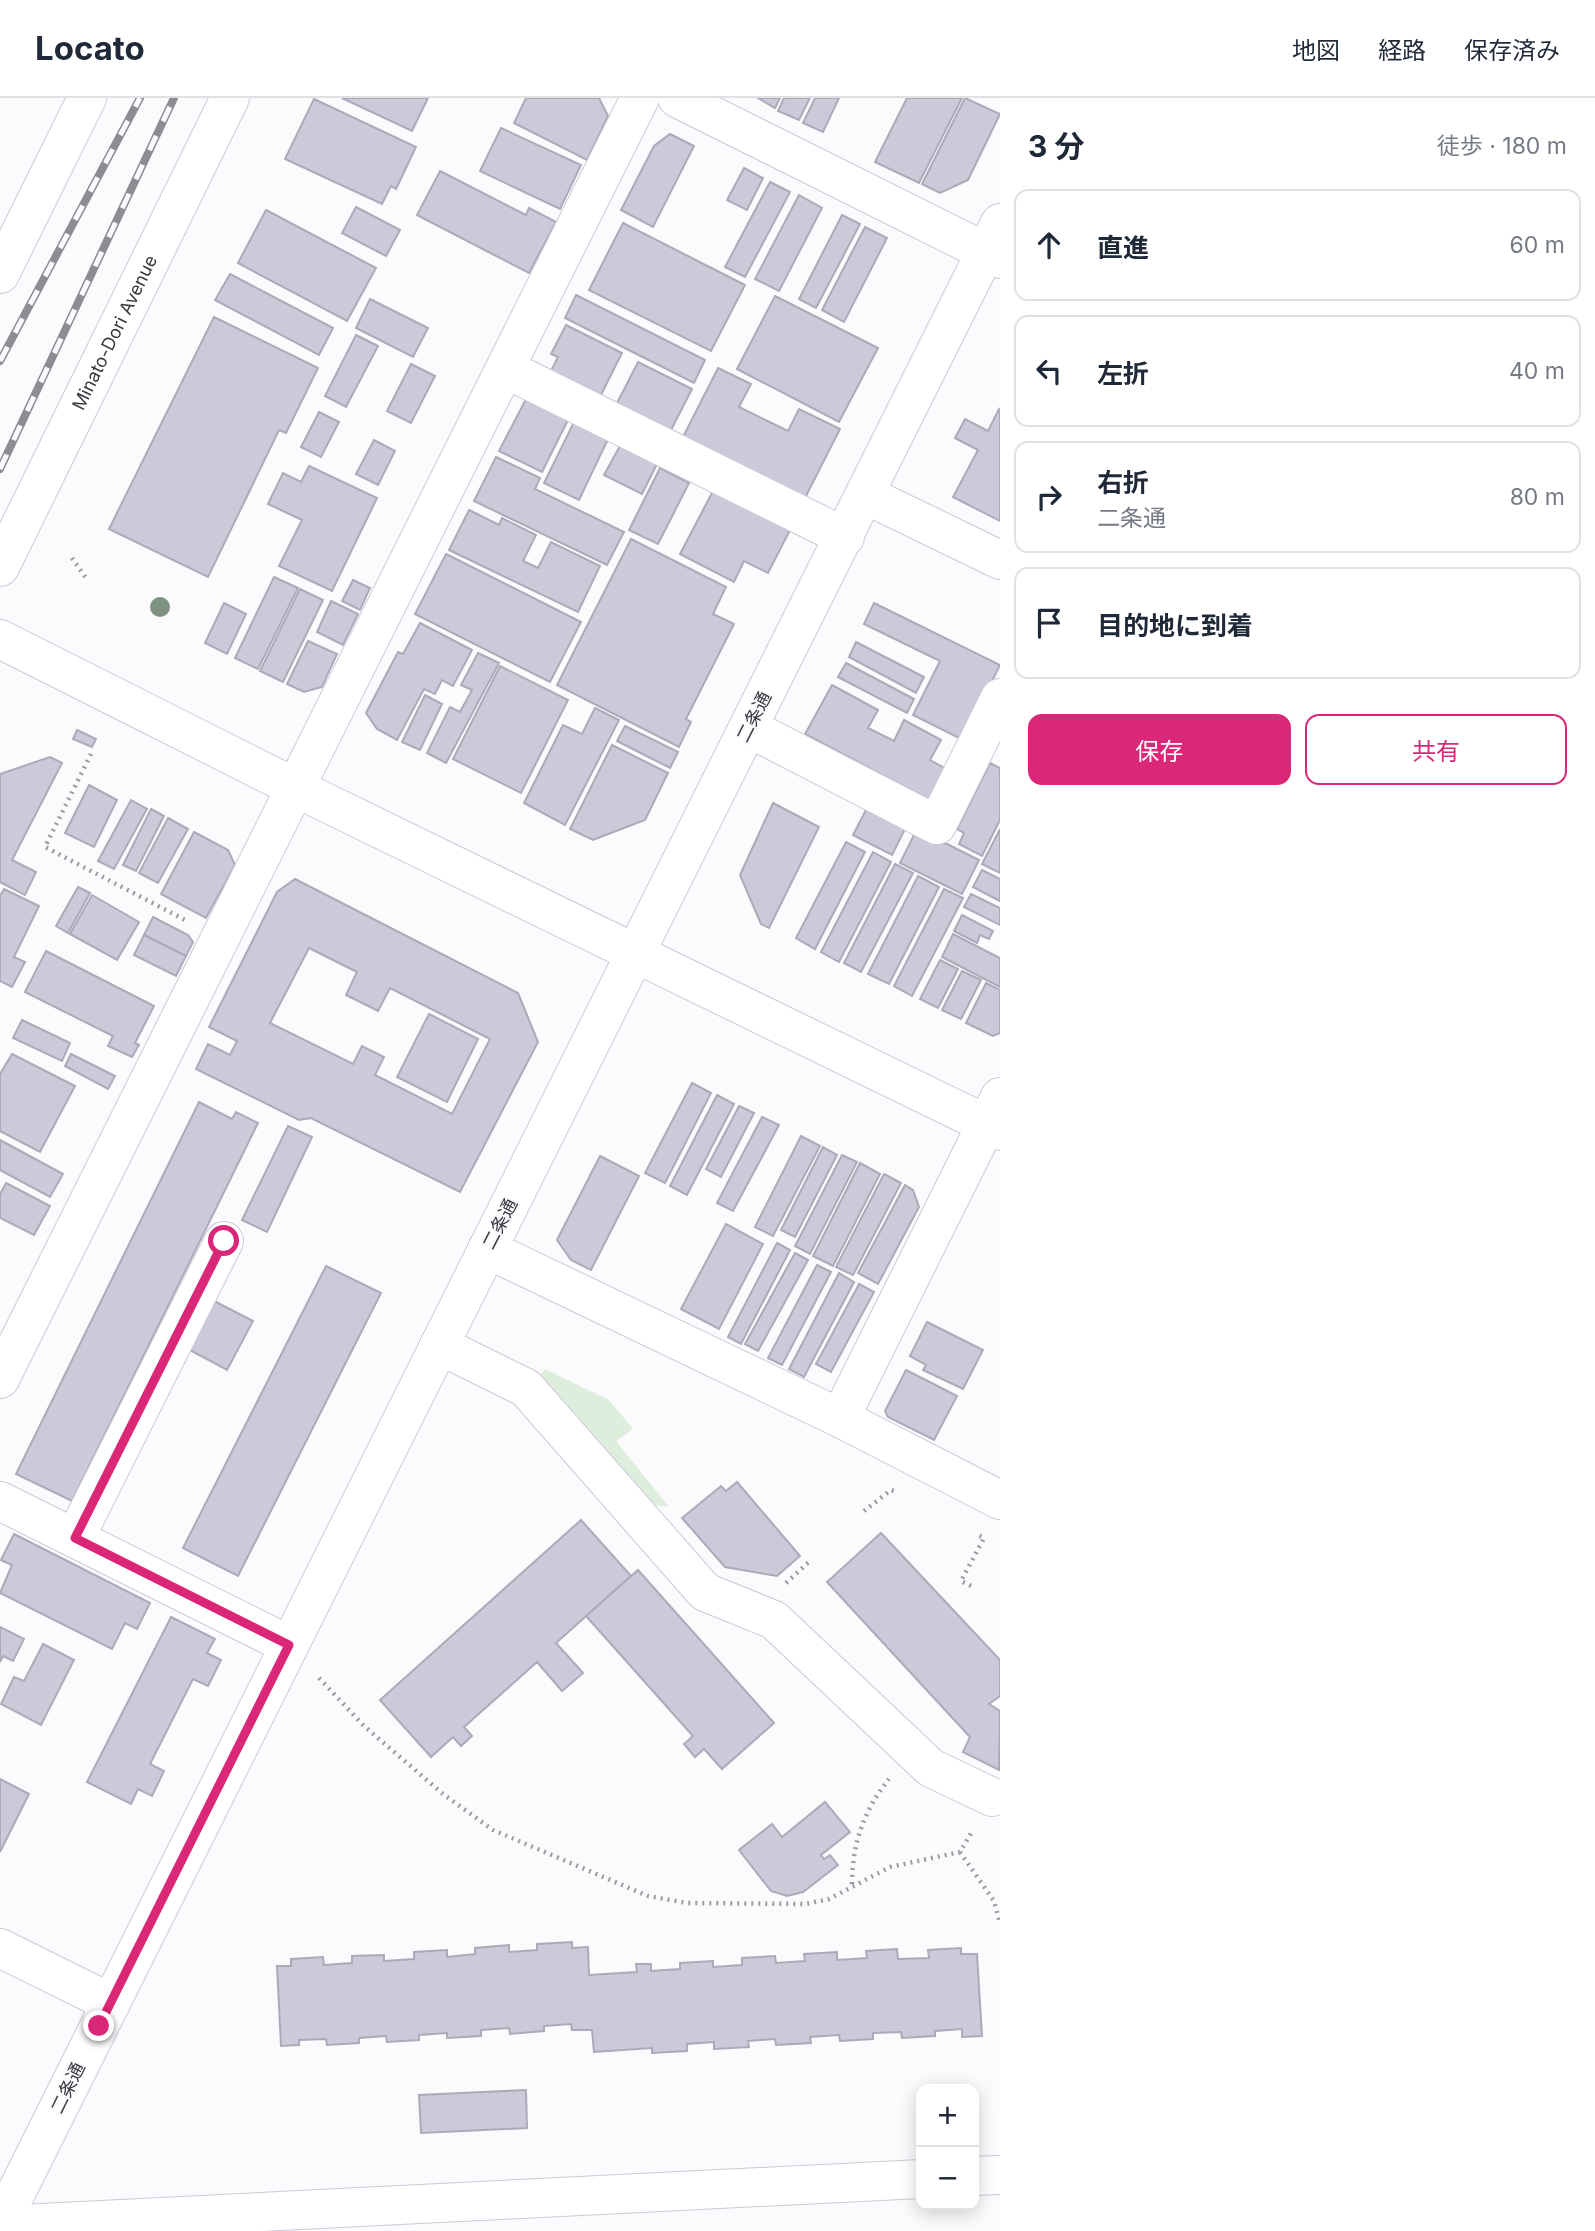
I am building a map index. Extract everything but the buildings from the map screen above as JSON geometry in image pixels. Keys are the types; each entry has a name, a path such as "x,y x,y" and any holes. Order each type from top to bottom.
{"main road":[{"path":"0,274 87,98"},
{"name":"Minato-Dori Avenue","path":"0,567 230,98"},
{"path":"0,1378 640,98"},
{"path":"677,98 995,244"},
{"name":"二条通","path":"0,2225 635,953 995,244"},
{"path":"506,369 845,537"},
{"path":"866,495 1000,560"},
{"path":"0,639 296,788 635,953 996,1117 840,1418"},
{"path":"749,728 937,825 1000,698"},
{"path":"75,1538 224,1241"},
{"path":"487,1249 840,1418 958,1465 1000,1500"},
{"path":"439,1345 526,1388 705,1592 774,1620 931,1768 992,1797"},
{"path":"0,1501 289,1645"},
{"path":"0,1948 111,2003"},
{"path":"979,2176 1000,2175"},
{"path":"0,2225 916,2179"}],"path":[{"path":"72,558 86,579"},
{"path":"91,754 45,847 220,939"},
{"path":"864,1511 891,1490 902,1496"},
{"path":"971,1586 961,1581 984,1538 972,1532"},
{"path":"319,1678 364,1726 443,1794 493,1830 635,1891 687,1903 806,1904 829,1899 852,1884 890,1867 960,1852 992,1797"},
{"path":"852,1884 852,1854 870,1802 912,1751"},
{"path":"960,1852 993,1901 1000,1923"}],"green space":[{"path":"545,1369 609,1400 633,1429 616,1441 669,1507 648,1504 541,1375"}],"railway":[{"path":"0,361 140,98"},
{"path":"0,469 174,98"}],"route":[{"path":"99,2026 289,1645 75,1538 224,1241"}]}
